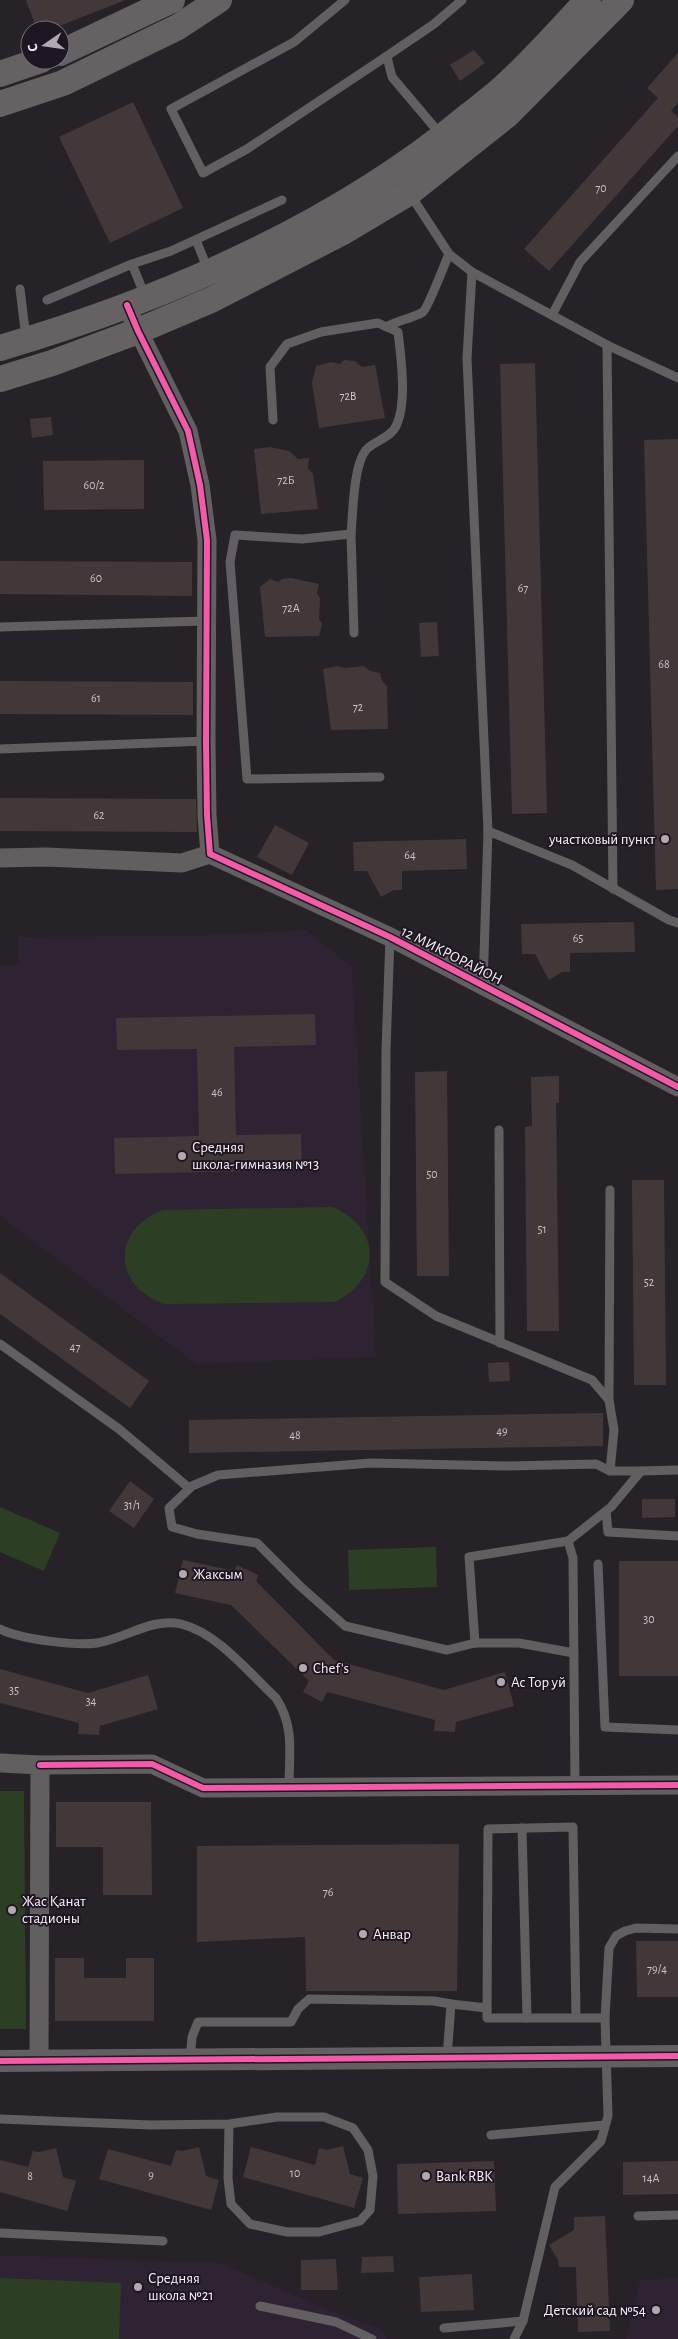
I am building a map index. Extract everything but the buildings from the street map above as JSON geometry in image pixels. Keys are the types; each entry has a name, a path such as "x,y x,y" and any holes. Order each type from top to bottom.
{"main road":[{"path":"70,49 172,0"},
{"path":"0,104 63,83 178,27 219,0"},
{"path":"0,348 26,341 137,302 208,272 309,222 402,182 443,137 509,83 588,0"},
{"path":"0,378 52,363 138,331 220,296 341,233 402,182 507,115 621,0"},
{"path":"0,74 20,67"}],"street":[{"path":"0,858 46,857 182,863 210,854 207,815 206,741 205,622 207,540 200,485 188,431 138,331 137,302"},
{"name":"12 МИКРОРАЙОН","path":"210,854 390,938 678,1087"},
{"path":"0,1763 40,1765 152,1764 203,1788 678,1785"},
{"path":"39,2061 40,1765"},
{"path":"0,2061 678,2056"}],"lane":[{"path":"345,0 294,42 171,110 203,173 247,149 384,58 434,24 462,0"},
{"path":"384,58 388,61 392,77 443,137"},
{"path":"552,315 580,262 678,156"},
{"path":"402,182 450,254 472,272 607,345 678,378"},
{"path":"47,300 132,264 171,251 282,200"},
{"path":"196,240 208,272"},
{"path":"386,327 397,320 414,317 425,310 450,254"},
{"path":"132,264 137,302"},
{"path":"472,272 467,358 488,831 483,986"},
{"path":"20,290 26,341"},
{"path":"273,420 270,366 287,344 321,332 378,323 398,332 402,382 397,425 386,437 367,449 358,469 351,534 354,634"},
{"path":"607,345 613,889"},
{"path":"351,534 302,539 235,535 230,562 247,779 380,777"},
{"path":"0,627 205,622"},
{"path":"0,750 206,741"},
{"path":"488,831 572,865 669,920 678,923"},
{"path":"390,938 386,1050 385,1282 436,1316 592,1380 609,1400"},
{"path":"499,1130 500,1343"},
{"path":"610,1190 609,1400 614,1430 610,1471"},
{"path":"0,1344 119,1429 189,1488"},
{"path":"574,1653 519,1643 474,1643 447,1650 345,1626 300,1586 257,1543 197,1534 172,1527 169,1508 189,1488 218,1475 371,1463 505,1466 596,1464 610,1471 678,1470"},
{"path":"474,1643 468,1557 568,1541 606,1511 640,1471"},
{"path":"606,1511 608,1532 678,1536"},
{"path":"568,1541 573,1558 575,1785"},
{"path":"598,1564 605,1727 678,1730"},
{"path":"0,1629 48,1642 97,1643 156,1624 180,1623 209,1635 276,1698 284,1711 290,1726 289,1787"},
{"path":"576,2017 573,1827 488,1829 487,2018 606,2018"},
{"path":"522,1828 527,2018"},
{"path":"514,2339 523,2322 555,2187 601,2141 608,2116 606,2018 609,1948 616,1936 636,1928 678,1929"},
{"path":"190,2060 192,2037 198,2022 290,2022 298,2009 309,1999 434,2001 487,2008"},
{"path":"447,2058 451,2004"},
{"path":"0,2119 150,2125 228,2124 277,2117 324,2117 353,2128 368,2150 373,2176 370,2210 360,2221 319,2232 287,2232 250,2224 231,2204 228,2178 228,2124"},
{"path":"491,2135 605,2125"},
{"path":"638,2216 678,2215"},
{"path":"0,2233 163,2241"},
{"path":"260,2306 336,2322 372,2339"},
{"path":"444,2328 523,2322"}],"shaded area":[{"name":"Средняя школа-гимназия №13","path":"305,930 352,967 376,1357 196,1364 0,1216 0,965 19,965 19,937 188,936"},
{"name":"Средняя школа №21","path":"0,2255 220,2263 331,2311 381,2329 387,2339 0,2339"},
{"name":"Детский сад №54","path":"678,2278 678,2339 626,2339 640,2280"}],"green space":[{"path":"333,1207 349,1216 360,1227 367,1240 370,1254 368,1267 361,1280 350,1292 335,1302 165,1304 148,1296 135,1285 127,1272 125,1258 127,1244 134,1230 146,1219 163,1210"},
{"path":"0,1507 60,1533 44,1571 0,1552"},
{"path":"436,1547 437,1587 349,1590 348,1550"},
{"name":"Жас Қанат стадионы","path":"0,1791 24,1791 26,2029 0,2029"},
{"path":"0,2278 121,2283 119,2339 0,2339"}],"cycle path":[{"path":"127,305 188,431 200,485 207,540 206,741 207,815 210,854 390,937 678,1087"},
{"path":"40,1765 152,1764 203,1788 678,1785"},
{"path":"0,2061 678,2056"}],"place":[{"name":"участковый пункт","path":"665,839"},
{"name":"Средняя школа-гимназия №13","path":"182,1156"},
{"name":"Жаксым","path":"183,1574"},
{"name":"Chef's","path":"303,1668"},
{"name":"Ас Тор уй","path":"501,1682"},
{"name":"Жас Қанат стадионы","path":"12,1910"},
{"name":"Анвар","path":"363,1934"},
{"name":"Bank RBK","path":"426,2176"},
{"name":"Средняя школа №21","path":"138,2287"},
{"name":"Детский сад №54","path":"656,2310"}]}
